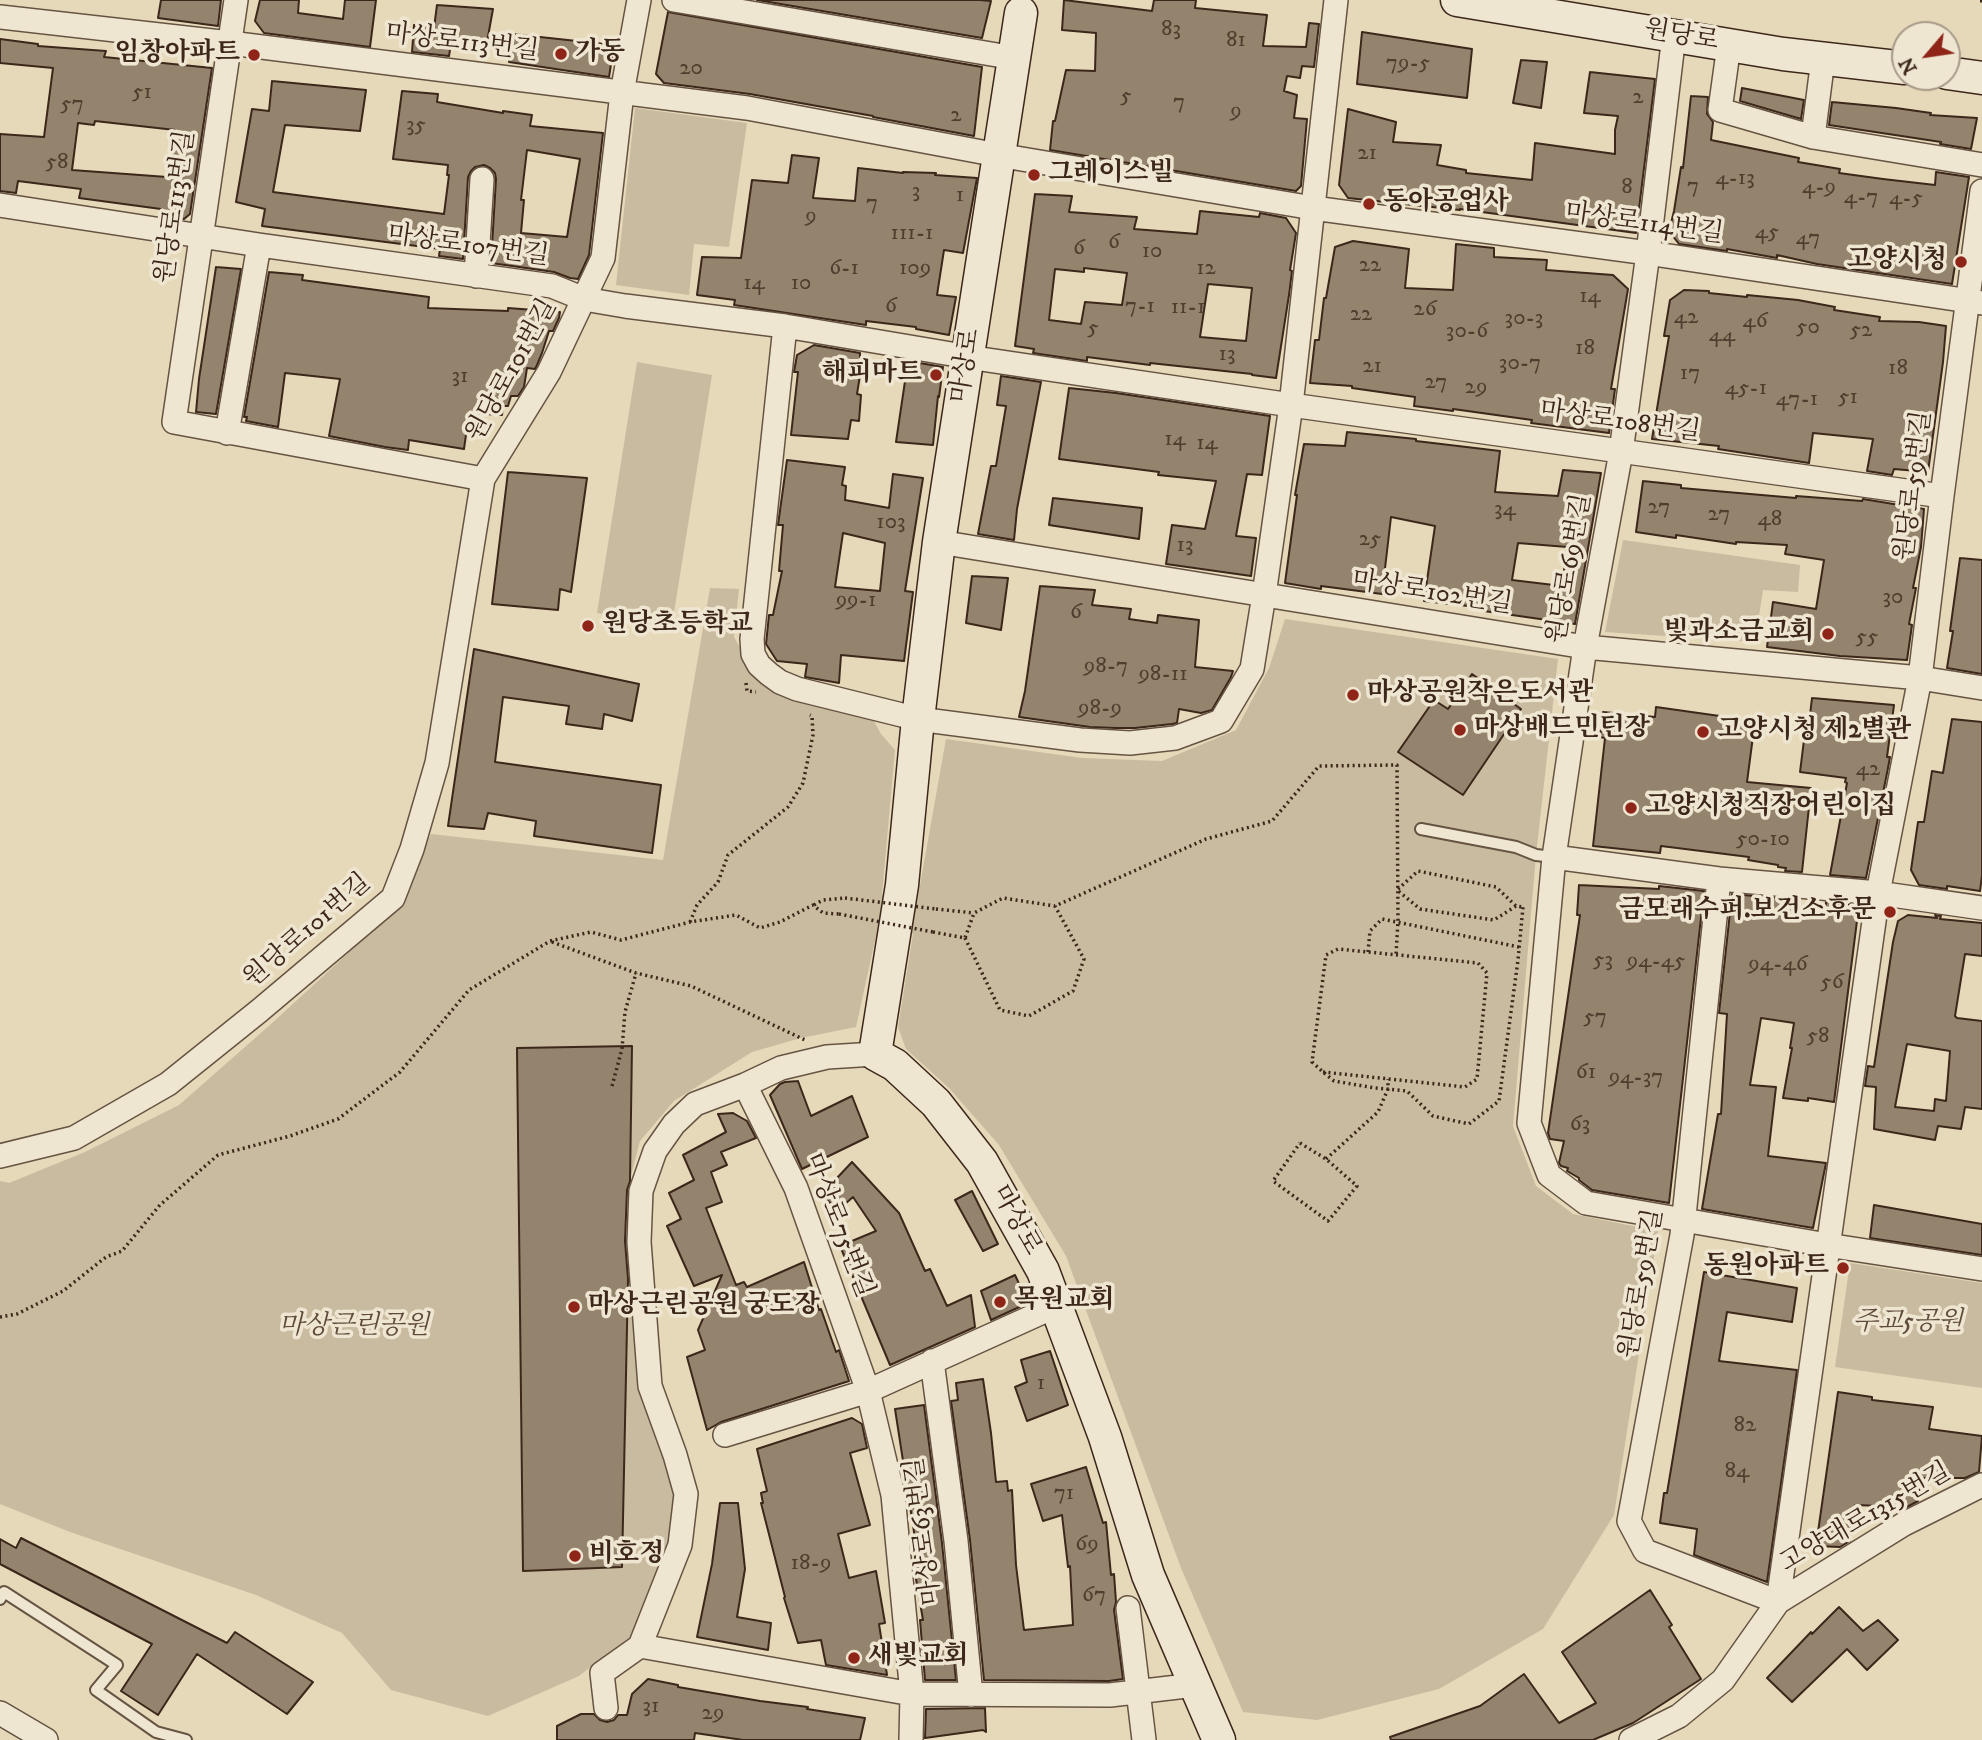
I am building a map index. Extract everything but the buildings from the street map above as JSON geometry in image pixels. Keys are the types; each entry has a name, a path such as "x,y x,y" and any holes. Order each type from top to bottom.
{"street":[{"name":"원당로113번길","path":"174,422 236,0"},
{"name":"원당로101번길","path":"0,1156 74,1138 168,1084 260,1011 393,898 412,849 437,763 483,479 549,372 603,258 622,93 639,0"},
{"path":"674,0 997,55"},
{"path":"785,326 752,639 753,654 759,665 780,682 797,689 918,719 1080,740 1130,743 1175,738 1221,721 1252,669 1265,595 1291,405 1336,0"},
{"name":"원당로","path":"1457,0 1729,45 1891,66"},
{"path":"998,155 988,97 997,55 1023,4"},
{"name":"마상로","path":"1023,4 939,542 902,885 875,1054 895,1065 936,1103 982,1162 1044,1270 1105,1437 1148,1576 1219,1740"},
{"name":"마상로113번길","path":"0,17 747,108 998,155"},
{"name":"원당로69번길","path":"1674,35 1621,452 1585,647 1554,857 1530,1123 1549,1175 1586,1203 1982,1269"},
{"path":"1729,45 1720,110 1813,137 1982,164"},
{"path":"1813,137 1824,59"},
{"path":"1961,75 1982,78"},
{"name":"마상로114번길","path":"998,155 1312,208 1648,253 1975,302"},
{"path":"476,276 482,178"},
{"name":"원당로59번길","path":"1631,1740 1679,1716 1723,1680 1778,1602 1878,893 1920,678 1942,496 1975,302 1982,191"},
{"name":"마상로107번길","path":"0,205 552,286 584,299 625,306 785,326 968,356"},
{"path":"228,433 259,245"},
{"name":"마상로108번길","path":"968,356 1291,405 1942,496"},
{"name":"원당로101번길","path":"174,422 483,479"},
{"name":"마상로102번길","path":"939,542 1585,647 1920,678"},
{"path":"1920,678 1982,688"},
{"path":"1554,857 1719,879 1878,893 1982,908"},
{"name":"원당로59번길","path":"1719,879 1684,1220 1629,1521 1645,1551 1778,1602"},
{"path":"606,1708 602,1673 640,1646 680,1545 686,1494 676,1455 650,1386 639,1242 641,1191 655,1151 674,1124 695,1104 746,1085 781,1068 827,1057 875,1054"},
{"name":"마상로75번길","path":"746,1085 796,1188 868,1391"},
{"path":"725,1435 868,1391 1056,1306"},
{"name":"마상로63번길","path":"932,1361 956,1541 971,1695"},
{"name":"마상로63번길","path":"868,1391 892,1495 912,1695 912,1740"},
{"name":"고양대로1315번길","path":"1778,1602 1904,1524 1982,1485"},
{"path":"1128,1608 1144,1740"},
{"path":"640,1646 912,1695 1110,1695 1195,1685"},
{"path":"0,1713 47,1740"}],"lane":[{"path":"1421,829 1554,857"},
{"path":"0,1599 4,1592 117,1665 96,1690 156,1732 186,1740"}],"path":[{"path":"753,654 744,674 747,691 760,693"},
{"path":"690,922 697,905 718,882 728,855 788,807 803,783 813,736 812,716 804,710"},
{"path":"0,1317 17,1314 63,1291 106,1257 121,1251 160,1205 218,1156 290,1136 338,1119 400,1072 469,990 550,942 592,932 621,940 690,922 736,915 760,928 780,922 823,900 845,898 974,913 1003,898 1055,906 1206,839 1272,821 1319,766 1397,765 1396,955"},
{"path":"1418,871 1496,887 1516,906 1494,920 1420,909 1397,890 1418,871"},
{"path":"813,905 823,913 965,938"},
{"path":"974,913 965,938 1000,1010 1029,1016 1073,991 1084,959 1055,906"},
{"path":"1323,1072 1465,1087 1477,1079 1487,973 1478,963 1338,949 1326,955 1312,1062 1323,1072 1334,1082 1407,1091 1433,1116 1469,1124 1499,1101 1523,907"},
{"path":"1368,952 1370,931 1382,919 1545,951"},
{"path":"550,942 636,973 691,986 809,1042"},
{"path":"612,1086 622,1049 625,1012 636,973"},
{"path":"1326,1159 1378,1112 1388,1089 1388,1079"},
{"path":"1300,1143 1326,1159 1357,1186 1328,1221 1273,1181 1300,1143"}],"green space":[{"path":"635,108 747,123 729,247 694,244 689,295 616,285"},
{"path":"637,362 712,375 672,625 597,613"},
{"path":"1623,540 1800,565 1798,592 1763,590 1755,642 1605,632"},
{"name":"마상근린공원","path":"710,588 739,589 734,637 748,661 871,716 881,734 895,750 882,895 917,902 946,739 1082,758 1162,761 1236,730 1269,668 1285,619 1558,659 1536,855 1513,1126 1536,1186 1573,1214 1658,1231 1614,1515 1543,1629 1439,1689 1317,1720 1243,1712 1181,1568 1066,1256 999,1145 949,1088 906,1049 898,1027 913,934 878,927 856,1027 801,1038 752,1052 674,1101 640,1141 628,1187 629,1242 663,1452 674,1494 671,1532 657,1578 630,1637 579,1676 488,1716 391,1690 342,1633 256,1595 70,1532 0,1504 0,1181 9,1183 85,1152 179,1105 397,908 431,834 663,860"},
{"name":"주교5공원","path":"1850,1263 1982,1283 1982,1388 1835,1367"}],"place":[{"name":"가동","path":"561,54"},
{"name":"임창아파트","path":"254,55"},
{"name":"그레이스빌","path":"1034,175"},
{"name":"동아공업사","path":"1369,204"},
{"name":"고양시청","path":"1961,262"},
{"name":"해피마트","path":"936,375"},
{"name":"원당초등학교","path":"588,626"},
{"name":"빛과소금교회","path":"1828,634"},
{"name":"마상공원작은도서관","path":"1353,695"},
{"name":"마상배드민턴장","path":"1460,730"},
{"name":"고양시청 제2별관","path":"1703,732"},
{"name":"고양시청직장어린이집","path":"1631,808"},
{"name":"금모래수퍼.보건소후문","path":"1890,912"},
{"name":"동원아파트","path":"1843,1268"},
{"name":"목원교회","path":"1000,1302"},
{"name":"마상근린공원 궁도장","path":"574,1307"},
{"name":"비호정","path":"575,1556"},
{"name":"새빛교회","path":"854,1658"}]}
